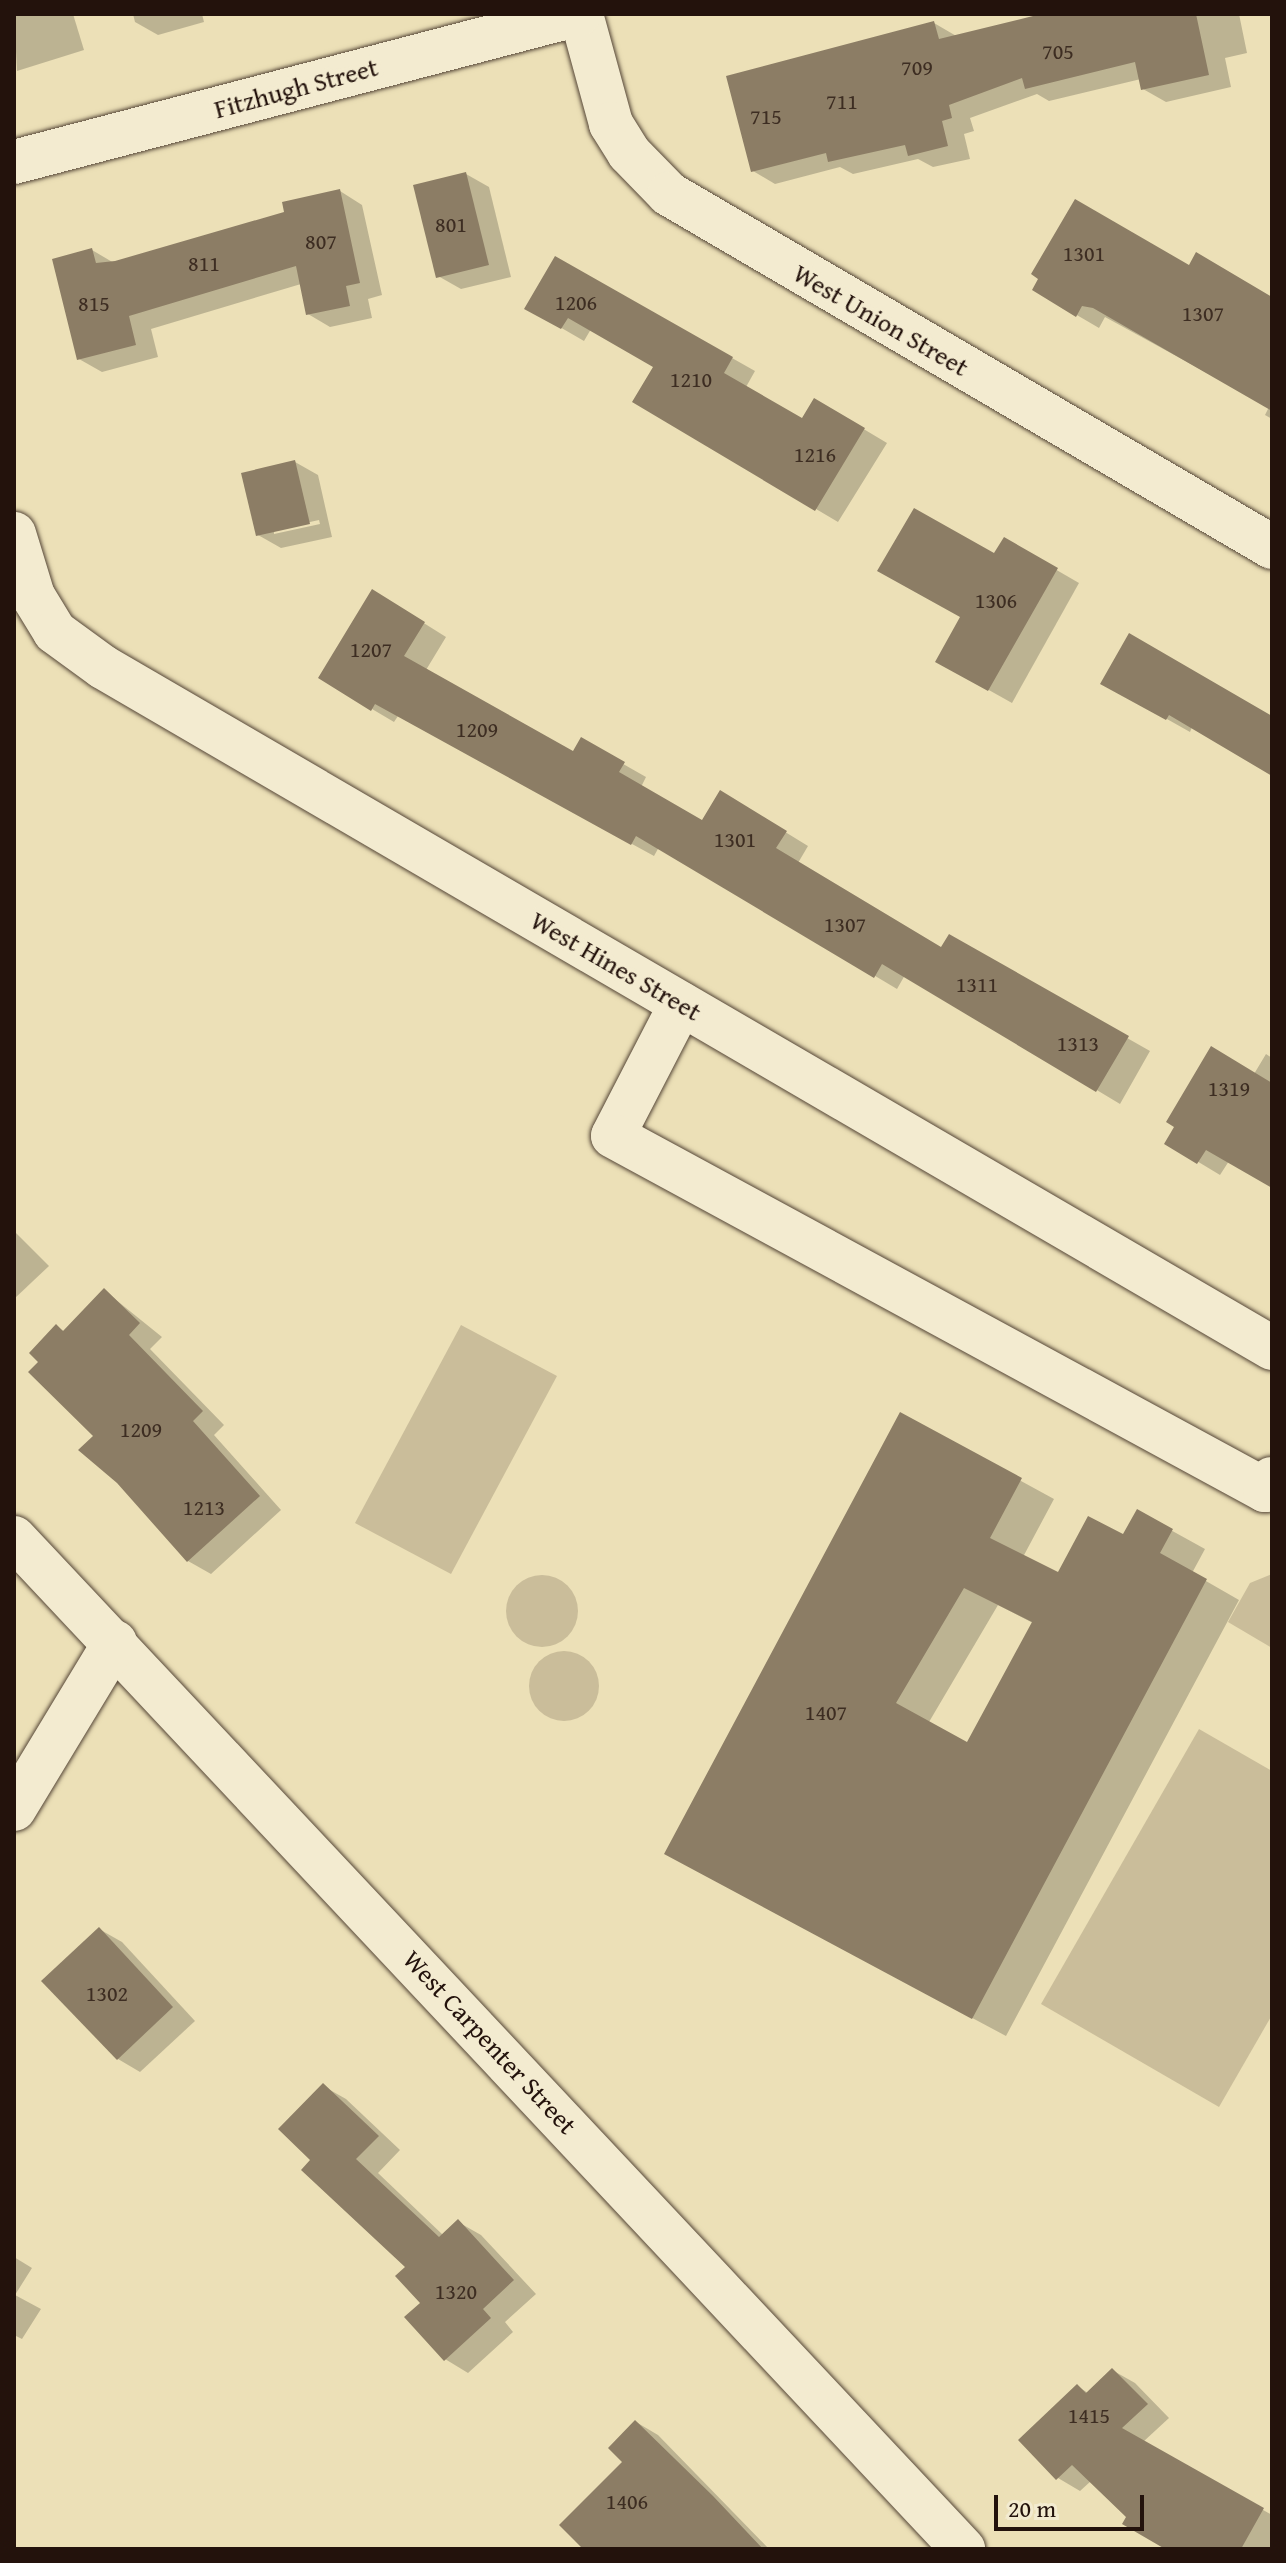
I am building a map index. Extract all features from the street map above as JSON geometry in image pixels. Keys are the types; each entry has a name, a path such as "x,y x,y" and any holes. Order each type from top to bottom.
{"street":[{"name":"Fitzhugh Street","path":"14,162 580,14"},
{"name":"West Union Street","path":"580,14 611,124 629,153 669,194 1272,547"},
{"name":"West Hines Street","path":"14,534 33,596 55,632 103,667 1272,1348"},
{"path":"681,1004 613,1136 1265,1490 1272,1479"},
{"name":"West Carpenter Street","path":"14,1538 115,1642 963,2549"},
{"path":"14,1809 115,1642"}],"shaded area":[{"path":"461,1325 557,1376 451,1574 355,1523"},
{"path":"1272,1574 1272,1648 1228,1622 1250,1583"},
{"path":"542,1575 562,1581 572,1591 578,1611 572,1631 562,1641 542,1647 522,1641 512,1631 506,1611 512,1591 522,1581"},
{"path":"557,1651 571,1651 593,1666 599,1686 597,1699 589,1711 571,1721 557,1721 535,1706 529,1693 529,1679 544,1657"},
{"path":"1199,1729 1272,1771 1272,2015 1219,2107 1041,2004"}],"building":[{"path":"1041,14 1196,14 1209,75 1141,90 1135,62 1025,89 1022,78 949,105 952,118 942,121 948,146 908,156 905,145 828,162 826,153 751,172 726,76 934,21 939,39"},
{"path":"466,172 489,265 436,278 413,185"},
{"path":"340,189 360,283 346,286 350,306 306,315 296,266 129,316 136,345 77,360 52,259 92,248 96,263 115,261 284,212 282,202"},
{"path":"1075,199 1189,265 1196,252 1272,297 1272,411 1093,308 1082,306 1076,317 1032,290 1038,279 1031,274"},
{"path":"555,256 733,357 724,373 802,418 814,398 865,428 815,511 632,402 653,367 568,318 561,329 524,309"},
{"path":"295,460 310,524 256,536 241,473"},
{"path":"914,508 994,553 1004,537 1058,568 988,691 935,662 960,617 877,571"},
{"path":"372,589 425,622 404,656 573,751 581,737 625,762 619,772 702,820 720,790 787,831 776,848 941,947 949,934 1129,1036 1096,1092 882,964 874,978 636,836 631,845 375,704 371,711 318,678"},
{"path":"1129,633 1272,716 1272,776 1169,715 1166,720 1100,684"},
{"path":"1211,1046 1272,1083 1272,1188 1206,1150 1197,1164 1164,1144 1174,1127 1166,1122"},
{"path":"104,1288 140,1323 129,1335 203,1411 193,1421 260,1496 187,1562 117,1483 78,1450 93,1436 28,1372 38,1362 29,1353 56,1324 63,1331"},
{"path":"900,1412 1022,1478 990,1538 1058,1572 1088,1516 1123,1534 1137,1509 1173,1529 1160,1553 1207,1579 972,2019 664,1854","holes":["964,1588 1032,1622 967,1742 896,1703"]},
{"path":"99,1927 173,2007 117,2060 41,1981"},
{"path":"323,2083 379,2136 356,2159 439,2237 458,2219 514,2280 483,2309 491,2318 444,2361 404,2317 420,2303 395,2276 405,2267 301,2170 310,2160 278,2129"},
{"path":"1112,2368 1148,2404 1122,2428 1264,2508 1241,2549 1165,2549 1122,2524 1126,2517 1072,2465 1056,2480 1018,2440 1077,2384 1086,2393"},
{"path":"635,2420 763,2549 583,2549 559,2525 622,2462 608,2448"}]}
